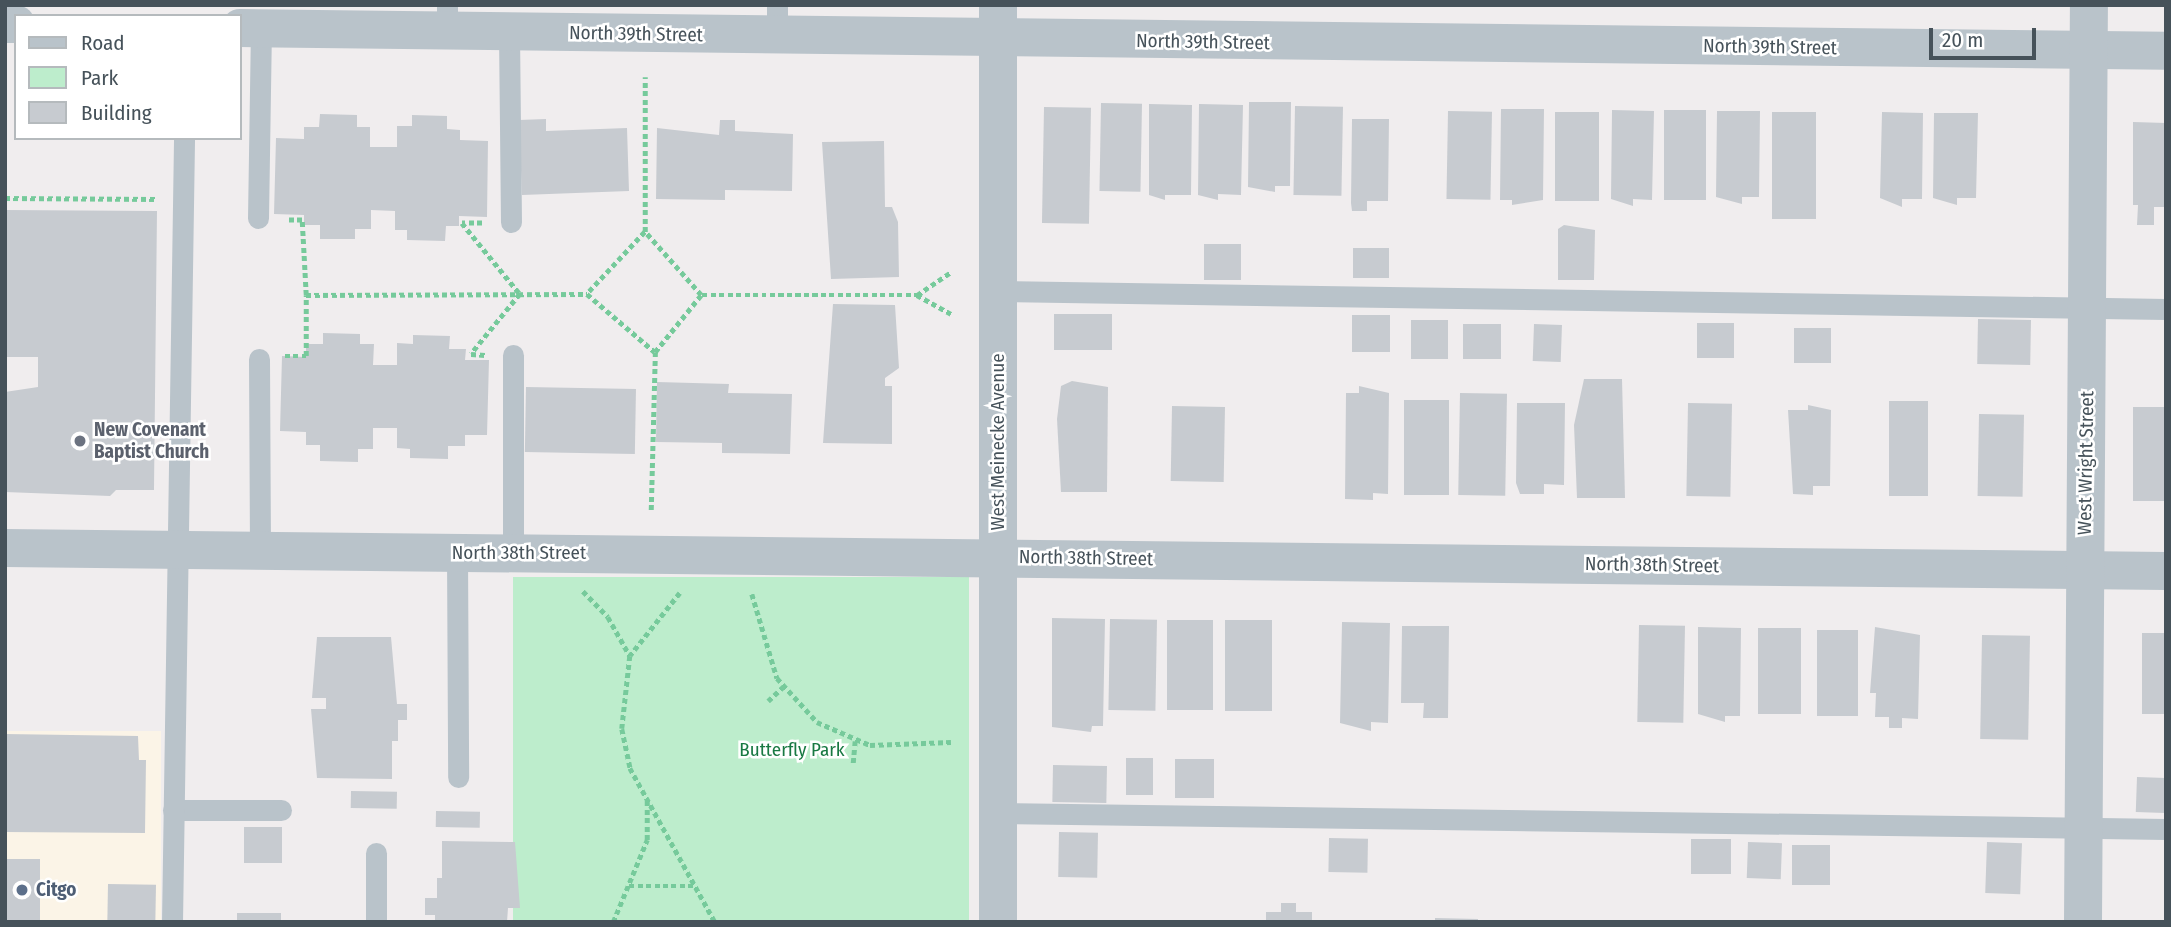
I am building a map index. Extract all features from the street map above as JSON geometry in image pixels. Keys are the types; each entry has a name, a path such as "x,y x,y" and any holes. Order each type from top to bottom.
{"street":[{"name":"West Wright Street","path":"2083,922 2089,5"},
{"name":"North 39th Street","path":"250,29 447,18 509,33 777,21 998,22 2166,51"},
{"name":"West Meinecke Avenue","path":"998,22 998,922"},
{"name":"North 38th Street","path":"5,548 2166,571"}],"lane":[{"path":"250,29 258,218"},
{"path":"509,33 511,222"},
{"path":"172,922 184,140"},
{"path":"998,292 2166,309"},
{"path":"513,355 513,553"},
{"path":"259,359 260,552"},
{"path":"457,553 458,777"},
{"path":"173,810 281,810"},
{"path":"998,813 2166,829"},
{"path":"376,853 376,922"}],"path":[{"path":"645,77 645,232 701,295 917,295 951,314"},
{"path":"5,198 168,200"},
{"path":"258,218 302,220 306,295 306,356 259,359"},
{"path":"511,222 462,223 520,294"},
{"path":"587,294 645,232"},
{"path":"917,295 951,272"},
{"path":"306,295 587,294 655,352"},
{"path":"651,510 655,352 701,295"},
{"path":"582,591 608,617 630,656"},
{"path":"681,592 630,656 622,729 630,768 646,799 678,848 693,886 715,922"},
{"path":"752,593 768,658 784,686 817,722 855,741 901,747 951,742"},
{"path":"768,701 784,686"},
{"path":"853,764 855,741"},
{"path":"613,922 646,840 646,799"},
{"path":"629,886 693,886"}],"shaded area":[{"path":"5,731 161,731 161,922 5,922"}],"green space":[{"name":"Butterfly Park","path":"513,577 969,577 969,922 513,922"}],"building":[{"path":"1249,102 1291,102 1290,186 1275,186 1275,192 1248,187"},
{"path":"1101,103 1142,104 1140,192 1099,191"},
{"path":"1149,104 1192,105 1191,195 1165,195 1165,200 1149,195"},
{"path":"1199,104 1243,105 1241,195 1218,194 1218,200 1198,195"},
{"path":"1295,106 1343,107 1341,196 1293,195"},
{"path":"1044,107 1091,108 1089,224 1042,223"},
{"path":"1501,109 1544,109 1543,200 1512,205 1512,200 1500,200"},
{"path":"1612,110 1654,111 1652,200 1633,199 1633,206 1611,199"},
{"path":"1664,110 1706,110 1706,200 1664,200"},
{"path":"1448,111 1492,112 1490,200 1446,199"},
{"path":"1717,111 1760,111 1759,197 1742,197 1742,204 1716,197"},
{"path":"1555,112 1599,112 1599,201 1555,201"},
{"path":"1772,112 1816,112 1816,219 1772,219"},
{"path":"1882,112 1923,113 1922,199 1902,199 1902,207 1880,198"},
{"path":"1934,113 1978,113 1976,198 1957,198 1957,205 1933,198"},
{"path":"320,114 357,115 357,127 370,127 370,147 397,147 397,126 412,126 412,115 447,116 447,129 460,130 460,140 488,141 487,217 459,216 459,226 446,226 445,241 407,240 407,230 395,230 395,211 371,210 371,229 355,229 355,239 320,239 320,225 304,225 304,215 274,214 276,138 304,139 304,127 319,127"},
{"path":"546,119 546,131 627,128 629,191 522,195 519,120"},
{"path":"1352,119 1389,119 1388,201 1367,201 1367,211 1352,211"},
{"path":"720,120 735,120 735,131 793,134 792,191 725,190 725,200 656,199 657,128 719,135"},
{"path":"2133,122 2166,123 2166,207 2154,207 2154,225 2137,225 2138,205 2133,205"},
{"path":"884,141 885,207 892,207 898,222 899,277 831,279 822,142"},
{"path":"5,210 157,211 154,490 116,490 110,496 5,492 5,392 38,387 38,357 5,357"},
{"path":"1564,225 1595,230 1594,280 1558,280 1558,229"},
{"path":"1204,244 1241,244 1241,280 1204,280"},
{"path":"1353,248 1389,248 1389,278 1353,278"},
{"path":"833,304 895,305 899,368 885,378 885,386 892,386 892,444 823,443"},
{"path":"1054,314 1112,314 1112,350 1054,350"},
{"path":"1352,315 1390,315 1390,352 1352,352"},
{"path":"1978,319 2031,320 2030,365 1977,364"},
{"path":"1411,320 1448,320 1448,359 1411,359"},
{"path":"1697,323 1734,323 1734,358 1697,358"},
{"path":"1463,324 1501,324 1501,359 1463,359"},
{"path":"1534,324 1562,325 1561,362 1533,361"},
{"path":"1794,328 1831,328 1831,363 1794,363"},
{"path":"323,333 360,334 360,344 374,344 373,365 397,365 397,343 413,344 413,335 450,336 449,349 466,349 465,360 489,360 487,435 465,435 465,446 448,446 448,459 410,458 410,449 397,448 397,428 373,428 373,449 358,449 358,462 320,461 320,445 306,445 306,432 280,431 282,356 306,357 306,344 323,344"},
{"path":"1584,379 1622,379 1625,498 1577,498 1574,425"},
{"path":"1072,381 1108,387 1107,492 1061,492 1057,419 1061,386"},
{"path":"657,382 729,384 728,393 792,394 790,454 722,453 722,443 656,442"},
{"path":"1359,386 1389,393 1388,494 1373,493 1373,500 1345,499 1346,393 1359,393"},
{"path":"526,387 636,389 635,454 525,452"},
{"path":"1460,393 1507,394 1505,496 1458,495"},
{"path":"1404,400 1449,400 1449,495 1404,495"},
{"path":"1889,401 1928,401 1928,496 1889,496"},
{"path":"1517,403 1565,403 1564,485 1544,484 1544,494 1520,494 1516,483"},
{"path":"1688,403 1732,404 1730,497 1686,496"},
{"path":"1808,405 1831,410 1830,486 1813,486 1813,495 1793,494 1788,410 1808,410"},
{"path":"1172,406 1225,407 1224,482 1171,481"},
{"path":"2133,407 2166,407 2166,501 2133,501"},
{"path":"1979,414 2024,415 2023,497 1978,496"},
{"path":"1052,618 1105,619 1103,726 1092,726 1091,732 1052,727"},
{"path":"1110,619 1157,620 1155,711 1108,710"},
{"path":"1167,620 1213,620 1213,710 1167,710"},
{"path":"1225,620 1272,620 1272,711 1225,711"},
{"path":"1342,622 1390,623 1388,723 1371,722 1371,731 1340,723"},
{"path":"1639,625 1685,626 1683,723 1637,722"},
{"path":"1402,626 1449,626 1448,718 1423,718 1424,703 1401,703"},
{"path":"1698,627 1741,628 1740,716 1725,716 1725,722 1698,714"},
{"path":"1875,627 1920,635 1918,719 1902,718 1902,728 1889,728 1889,717 1875,717 1876,693 1870,693"},
{"path":"1758,628 1801,628 1801,714 1758,714"},
{"path":"1817,630 1858,630 1858,716 1817,716"},
{"path":"2142,633 2166,633 2166,714 2142,714"},
{"path":"1982,635 2030,636 2028,740 1980,739"},
{"path":"317,637 391,637 397,704 407,704 407,720 398,720 398,741 392,741 392,779 317,778 311,709 326,709 326,698 312,698"},
{"path":"5,734 138,736 139,760 146,760 145,833 5,832"},
{"path":"1126,758 1153,758 1153,795 1126,795"},
{"path":"1175,759 1214,759 1214,798 1175,798"},
{"path":"1053,765 1107,766 1106,803 1052,802"},
{"path":"2137,777 2166,778 2165,813 2136,812"},
{"path":"351,791 397,792 397,809 351,808"},
{"path":"436,811 480,812 480,828 436,827"},
{"path":"244,827 282,827 282,863 244,863"},
{"path":"1059,832 1098,833 1097,878 1058,877"},
{"path":"1329,838 1368,839 1367,873 1328,872"},
{"path":"1691,839 1731,839 1731,874 1691,874"},
{"path":"442,841 515,842 520,908 508,908 507,922 435,922 435,915 425,915 425,898 437,898 437,878 442,878"},
{"path":"1748,842 1782,843 1781,879 1747,878"},
{"path":"1987,842 2022,843 2020,894 1985,893"},
{"path":"1792,845 1830,845 1830,885 1792,885"},
{"name":"Citgo","path":"5,859 40,859 40,922 5,922"},
{"path":"108,884 156,885 155,922 107,922"},
{"path":"1281,903 1296,903 1296,912 1312,912 1312,922 1266,922 1266,912 1281,912"},
{"path":"237,913 281,913 281,922 237,922"},
{"path":"1435,918 1478,919 1478,922 1435,922"}],"place":[{"name":"New Covenant Baptist Church","path":"80,441"},
{"name":"Citgo","path":"22,890"}]}
